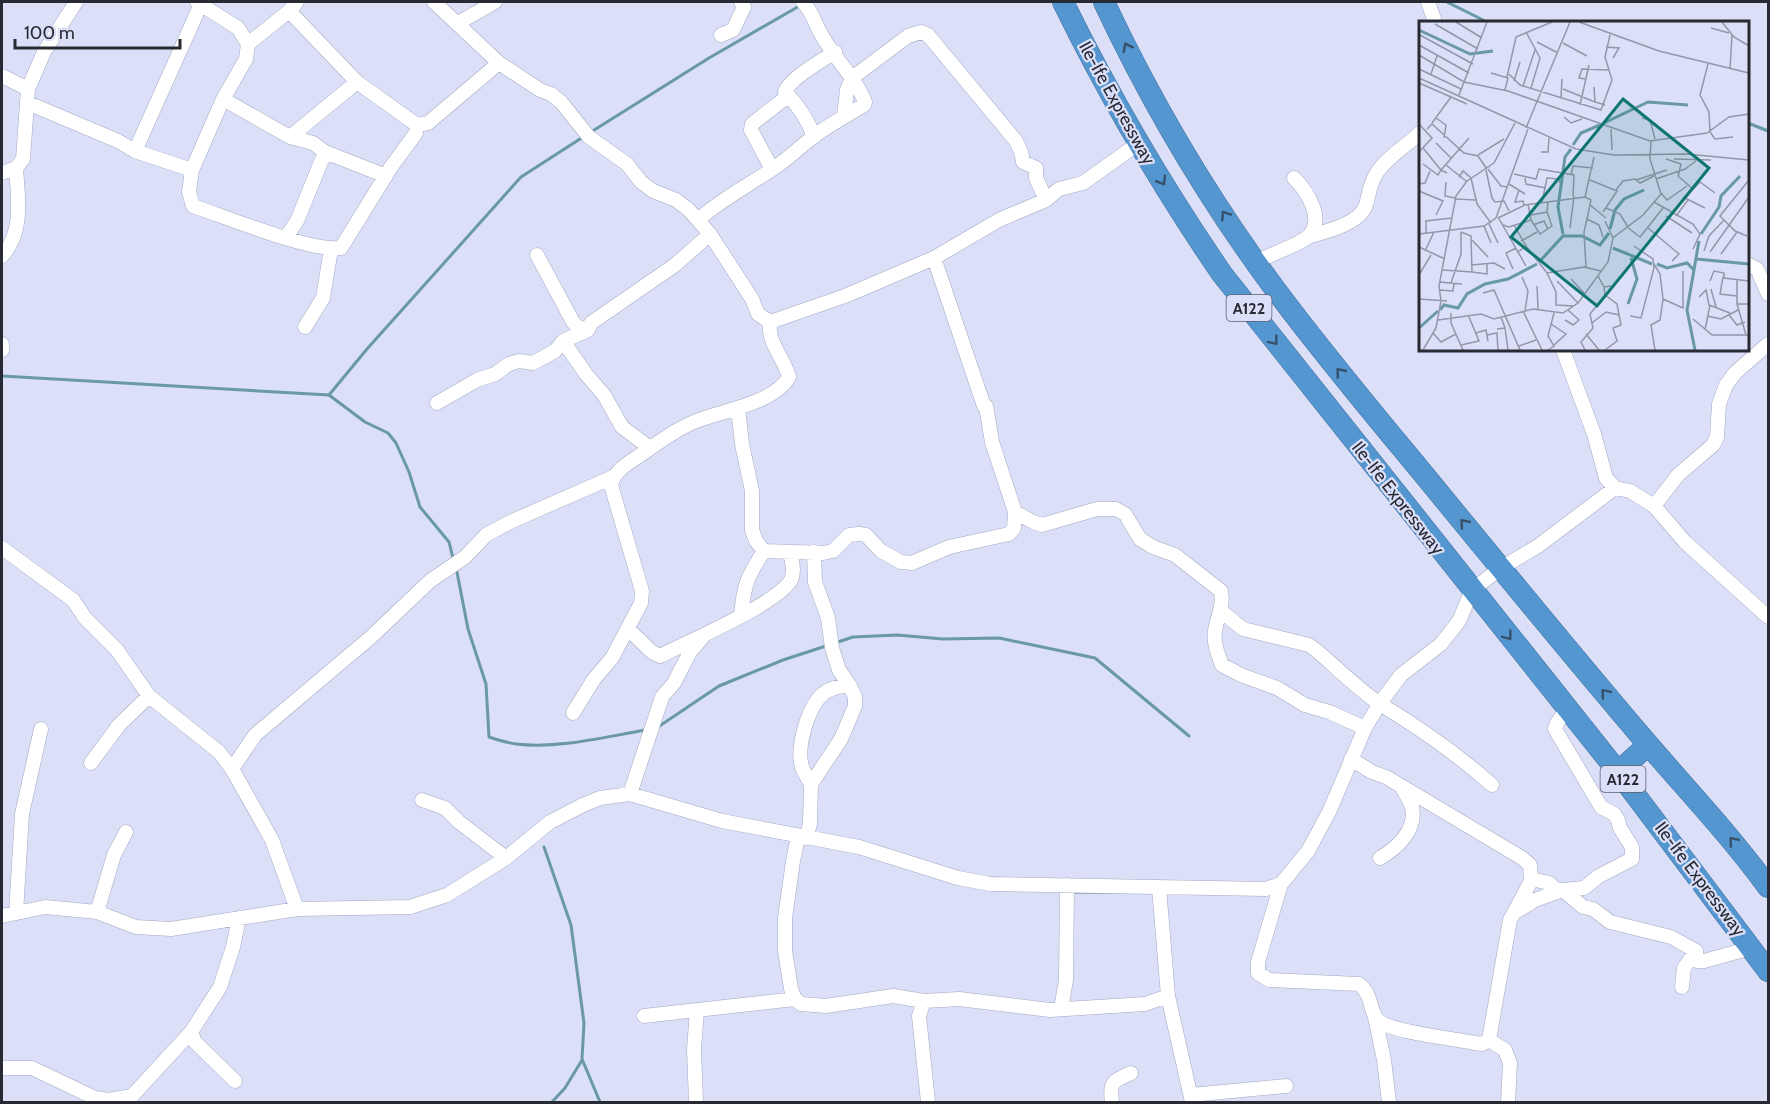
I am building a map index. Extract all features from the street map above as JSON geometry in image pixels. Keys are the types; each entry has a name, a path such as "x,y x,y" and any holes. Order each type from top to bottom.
{"highway":[{"name":"Ile-Ife Expressway","path":"1063,2 1085,47 1139,143 1222,274 1618,772 1768,971"},
{"name":"Ile-Ife Expressway","path":"1104,2 1135,63 1201,180 1253,258 1323,351 1648,744 1740,849 1768,887"},
{"path":"1222,274 1253,258"},
{"path":"1618,772 1648,744"}],"street":[{"path":"2,173 16,168 23,159 28,96 44,52 76,2"},
{"path":"434,2 499,63 561,102 589,136 627,164 641,183 653,191 676,200 690,210 710,234 752,299 758,314 770,322"},
{"path":"458,23 495,2"},
{"path":"721,35 733,30 744,7 741,2"},
{"path":"698,220 715,205 736,194 844,116 864,105 865,102 852,78 822,35 810,9 802,2"},
{"path":"1428,2 1435,21"},
{"path":"135,151 199,3 238,28 248,44 246,59 223,99 192,170 189,192 193,206 286,237 331,249 341,248 416,133 417,125"},
{"path":"248,44 293,6 357,82 417,125 428,123 499,63"},
{"path":"852,78 908,36 921,32 928,35 1016,141 1023,162 1036,168 1036,178 1046,200"},
{"path":"814,137 801,112 784,92 787,86 835,52"},
{"path":"2,76 28,96 135,151 192,170"},
{"path":"290,137 357,82"},
{"path":"772,169 751,130 752,124 788,96"},
{"path":"223,99 290,137 313,143 325,152 386,176"},
{"path":"1253,258 1346,224 1366,207 1368,192 1376,173 1419,135"},
{"path":"770,322 845,296 934,258 999,220 1046,200 1059,189 1083,183 1139,143"},
{"path":"286,237 297,221 325,152"},
{"path":"2,256 15,232 19,210 16,168"},
{"path":"1294,178 1306,190 1313,208 1313,229 1307,237"},
{"path":"437,403 477,380 495,374 509,364 519,361 533,363 555,351 563,341 588,330 591,323 675,265 710,234"},
{"path":"305,327 323,298 331,249"},
{"path":"537,255 573,322 578,327 588,330"},
{"path":"738,408 742,444 752,491 752,530 756,541 764,551 790,553 833,551 849,535 859,534 867,535 881,551 901,562 912,563 949,547 1009,534 1014,528 1015,512 992,442 986,406 984,406 934,258"},
{"path":"1749,265 1757,269 1768,294"},
{"path":"232,769 255,735 371,637 430,581 465,557 486,535 510,522 613,477 626,464 673,433 698,420 738,408 778,390 789,377 770,339 770,322"},
{"path":"563,341 586,375 604,395 622,427 650,448"},
{"path":"2,344 2,350"},
{"path":"1654,506 1678,475 1713,445 1717,438 1719,404 1726,385 1735,373 1768,344"},
{"path":"1563,351 1594,434 1606,478 1615,488 1630,491 1654,506 1685,542 1742,590 1768,617"},
{"path":"573,713 594,679 612,658 641,603 642,591 611,485 613,477"},
{"path":"1392,1101 1375,1017 1366,990 1359,984 1269,980 1258,973 1258,962 1281,884 1308,851 1329,812 1365,728 1401,675 1441,644 1459,621 1472,591 1501,568 1538,546 1615,488"},
{"path":"1015,512 1042,525 1097,509 1116,509 1125,514 1140,539 1153,547 1175,555 1221,591 1223,598 1215,631 1215,647 1222,665 1241,675 1277,688 1305,705 1329,712 1365,728"},
{"path":"2,548 73,600 85,618 117,650 149,696 219,752 232,769 272,840 297,909"},
{"path":"741,615 748,574 764,551"},
{"path":"811,784 841,739 855,705 855,697 839,670 832,648 828,618 815,582 814,552"},
{"path":"628,629 652,652 660,656 686,648 706,633 781,592 794,571 790,553"},
{"path":"1221,611 1243,629 1309,645 1380,703 1461,758 1492,785"},
{"path":"630,794 662,697 674,683 686,648"},
{"path":"850,686 839,686 825,692 814,705 802,737 802,766 811,784 810,824 802,837 793,861 785,918 785,951 791,989 795,999 801,1004 826,1006 893,996 924,1001 959,999 1050,1010 1145,1004 1168,996"},
{"path":"91,763 119,725 149,696"},
{"path":"1531,881 1549,883 1555,889 1584,888 1613,868 1632,859 1632,847 1614,814 1601,807 1561,741 1556,729 1557,723 1567,709"},
{"path":"16,913 22,814 41,729"},
{"path":"1351,759 1372,772 1386,777 1522,858 1530,865 1531,881 1510,920 1490,1040"},
{"path":"1380,858 1395,849 1406,836 1412,822 1412,807 1403,789"},
{"path":"2,916 45,907 97,912 136,927 171,929 297,909 410,907 447,895 506,858 550,822 575,809 600,798 630,794 722,821 859,847 958,878 990,884 1266,890 1281,884"},
{"path":"422,800 445,808 459,822 506,858"},
{"path":"97,912 114,855 126,832"},
{"path":"1061,1009 1066,980 1067,885"},
{"path":"1159,887 1168,996 1191,1099 1286,1086"},
{"path":"1266,890 1274,908"},
{"path":"1510,920 1519,908 1563,890"},
{"path":"1563,890 1583,907 1593,909 1610,922 1671,937 1696,951"},
{"path":"2,1068 32,1068 95,1098 131,1099 191,1032 220,987 233,947 239,918"},
{"path":"1696,951 1697,961 1704,961 1751,948"},
{"path":"1682,987 1684,968 1696,951"},
{"path":"644,1016 795,999"},
{"path":"924,1001 919,1016 928,1102"},
{"path":"696,1102 694,1049 697,1010"},
{"path":"1375,1017 1381,1023 1394,1028 1482,1044 1490,1040"},
{"path":"191,1032 195,1042 235,1082"},
{"path":"1490,1040 1505,1050 1510,1063 1508,1102"},
{"path":"1112,1102 1111,1084 1131,1073"}],"waterway":[{"path":"1447,2 1485,21"},
{"path":"591,132 709,58 801,5"},
{"path":"1749,123 1768,131"},
{"path":"329,395 367,349 521,177 583,137"},
{"path":"2,376 329,395 365,422 388,433 396,443 409,472 420,507 449,542 453,558"},
{"path":"456,567 468,629 486,684 489,737 516,744 549,745 581,742 646,730"},
{"path":"835,643 853,637 897,635 943,639 999,638 1095,658 1189,736"},
{"path":"655,729 719,686 783,660 829,645"},
{"path":"544,847 571,925 584,1023 582,1059 600,1102"},
{"path":"552,1102 565,1088 582,1060"}]}
